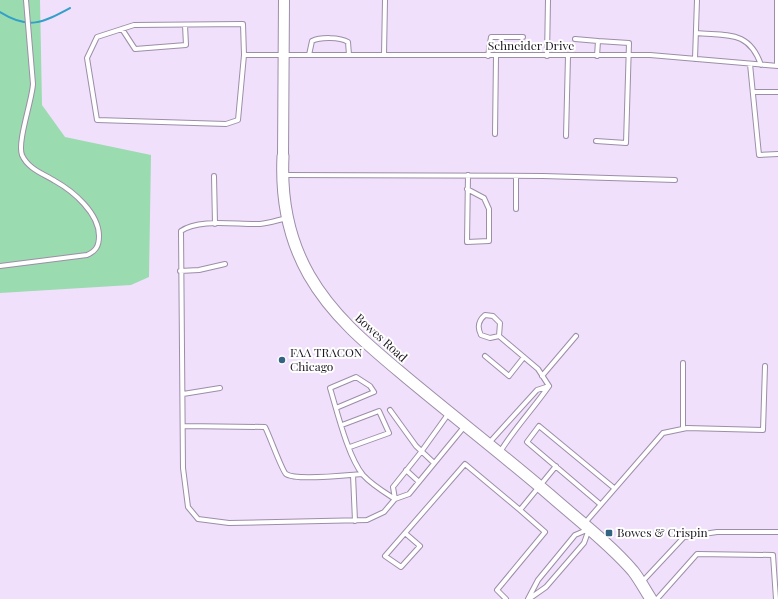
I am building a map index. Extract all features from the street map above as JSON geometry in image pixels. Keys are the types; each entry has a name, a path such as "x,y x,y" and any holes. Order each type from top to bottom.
{"main road":[{"name":"Bowes Road","path":"283,156 282,175 287,218 293,239 308,274 331,309 355,333 465,427 489,443 586,526 633,571 651,599"}],"street":[{"name":"Bowes Road","path":"283,156 284,0"}],"lane":[{"path":"384,55 385,0"},
{"path":"547,56 548,0"},
{"path":"695,59 697,0"},
{"path":"777,0 778,66"},
{"path":"0,266 87,255 98,247 99,241 99,232 96,223 87,208 65,187 33,168 22,157 22,139 32,90 26,2"},
{"path":"243,24 244,55 238,120 226,124 97,120 87,58 98,37 134,25 185,25 243,24"},
{"path":"122,29 135,49 186,45 185,25"},
{"path":"696,33 739,38 747,41 757,52 761,65"},
{"path":"488,56 491,37 524,37"},
{"path":"309,55 310,43 312,41 324,39 345,40 348,42 349,55"},
{"path":"575,39 629,43 626,143 596,141"},
{"path":"597,56 598,41"},
{"name":"Schneider Drive","path":"244,55 628,55 778,66"},
{"path":"495,134 496,56"},
{"path":"566,136 568,56"},
{"path":"750,64 756,108 759,155 778,154"},
{"path":"753,92 778,92"},
{"path":"282,175 468,175 675,180"},
{"path":"468,175 467,242 489,241 489,210 484,198 468,189"},
{"path":"214,176 215,224"},
{"path":"516,176 516,209"},
{"path":"287,218 260,224 215,224 187,227 181,231 180,271 184,426 183,468 188,507 198,519 229,523 367,520 384,512 395,499 409,494 465,427"},
{"path":"180,271 200,270 225,264"},
{"path":"485,315 493,316 500,323 499,336 490,338 481,335 478,329 480,320 485,315"},
{"path":"499,336 542,376 549,386"},
{"path":"542,376 576,336"},
{"path":"485,356 509,376 524,358"},
{"path":"683,363 683,429"},
{"path":"528,599 538,580 575,535 586,526 600,504 663,434 683,429 763,430 765,366"},
{"path":"336,408 374,392 356,377 330,388 336,408 350,447 362,474 375,486 395,499"},
{"path":"489,443 537,390 549,386"},
{"path":"500,452 510,434 533,409 549,386"},
{"path":"183,394 220,388"},
{"path":"390,410 422,452 434,463"},
{"path":"342,425 379,412 390,433 350,447"},
{"path":"395,499 393,487 422,452 449,413"},
{"path":"184,426 265,426 286,474 297,478 362,474"},
{"path":"600,504 527,442 539,426 614,488"},
{"path":"405,533 420,546 401,567 385,556 464,464 545,532 496,590 506,599"},
{"path":"520,510 556,466"},
{"path":"406,470 419,482"},
{"path":"353,475 355,520"},
{"path":"528,599 546,587 584,543 586,526"},
{"path":"641,583 684,537 717,532 778,532"},
{"path":"657,599 697,554 773,555 776,599"}],"green space":[{"path":"0,0 40,0 42,105 65,137 151,155 149,277 131,285 0,293"}],"waterway":[{"path":"0,12 10,18 28,23 43,21 70,8"}],"place":[{"name":"FAA TRACON Chicago","path":"282,360"},
{"name":"Bowes & Crispin","path":"609,533"}]}
